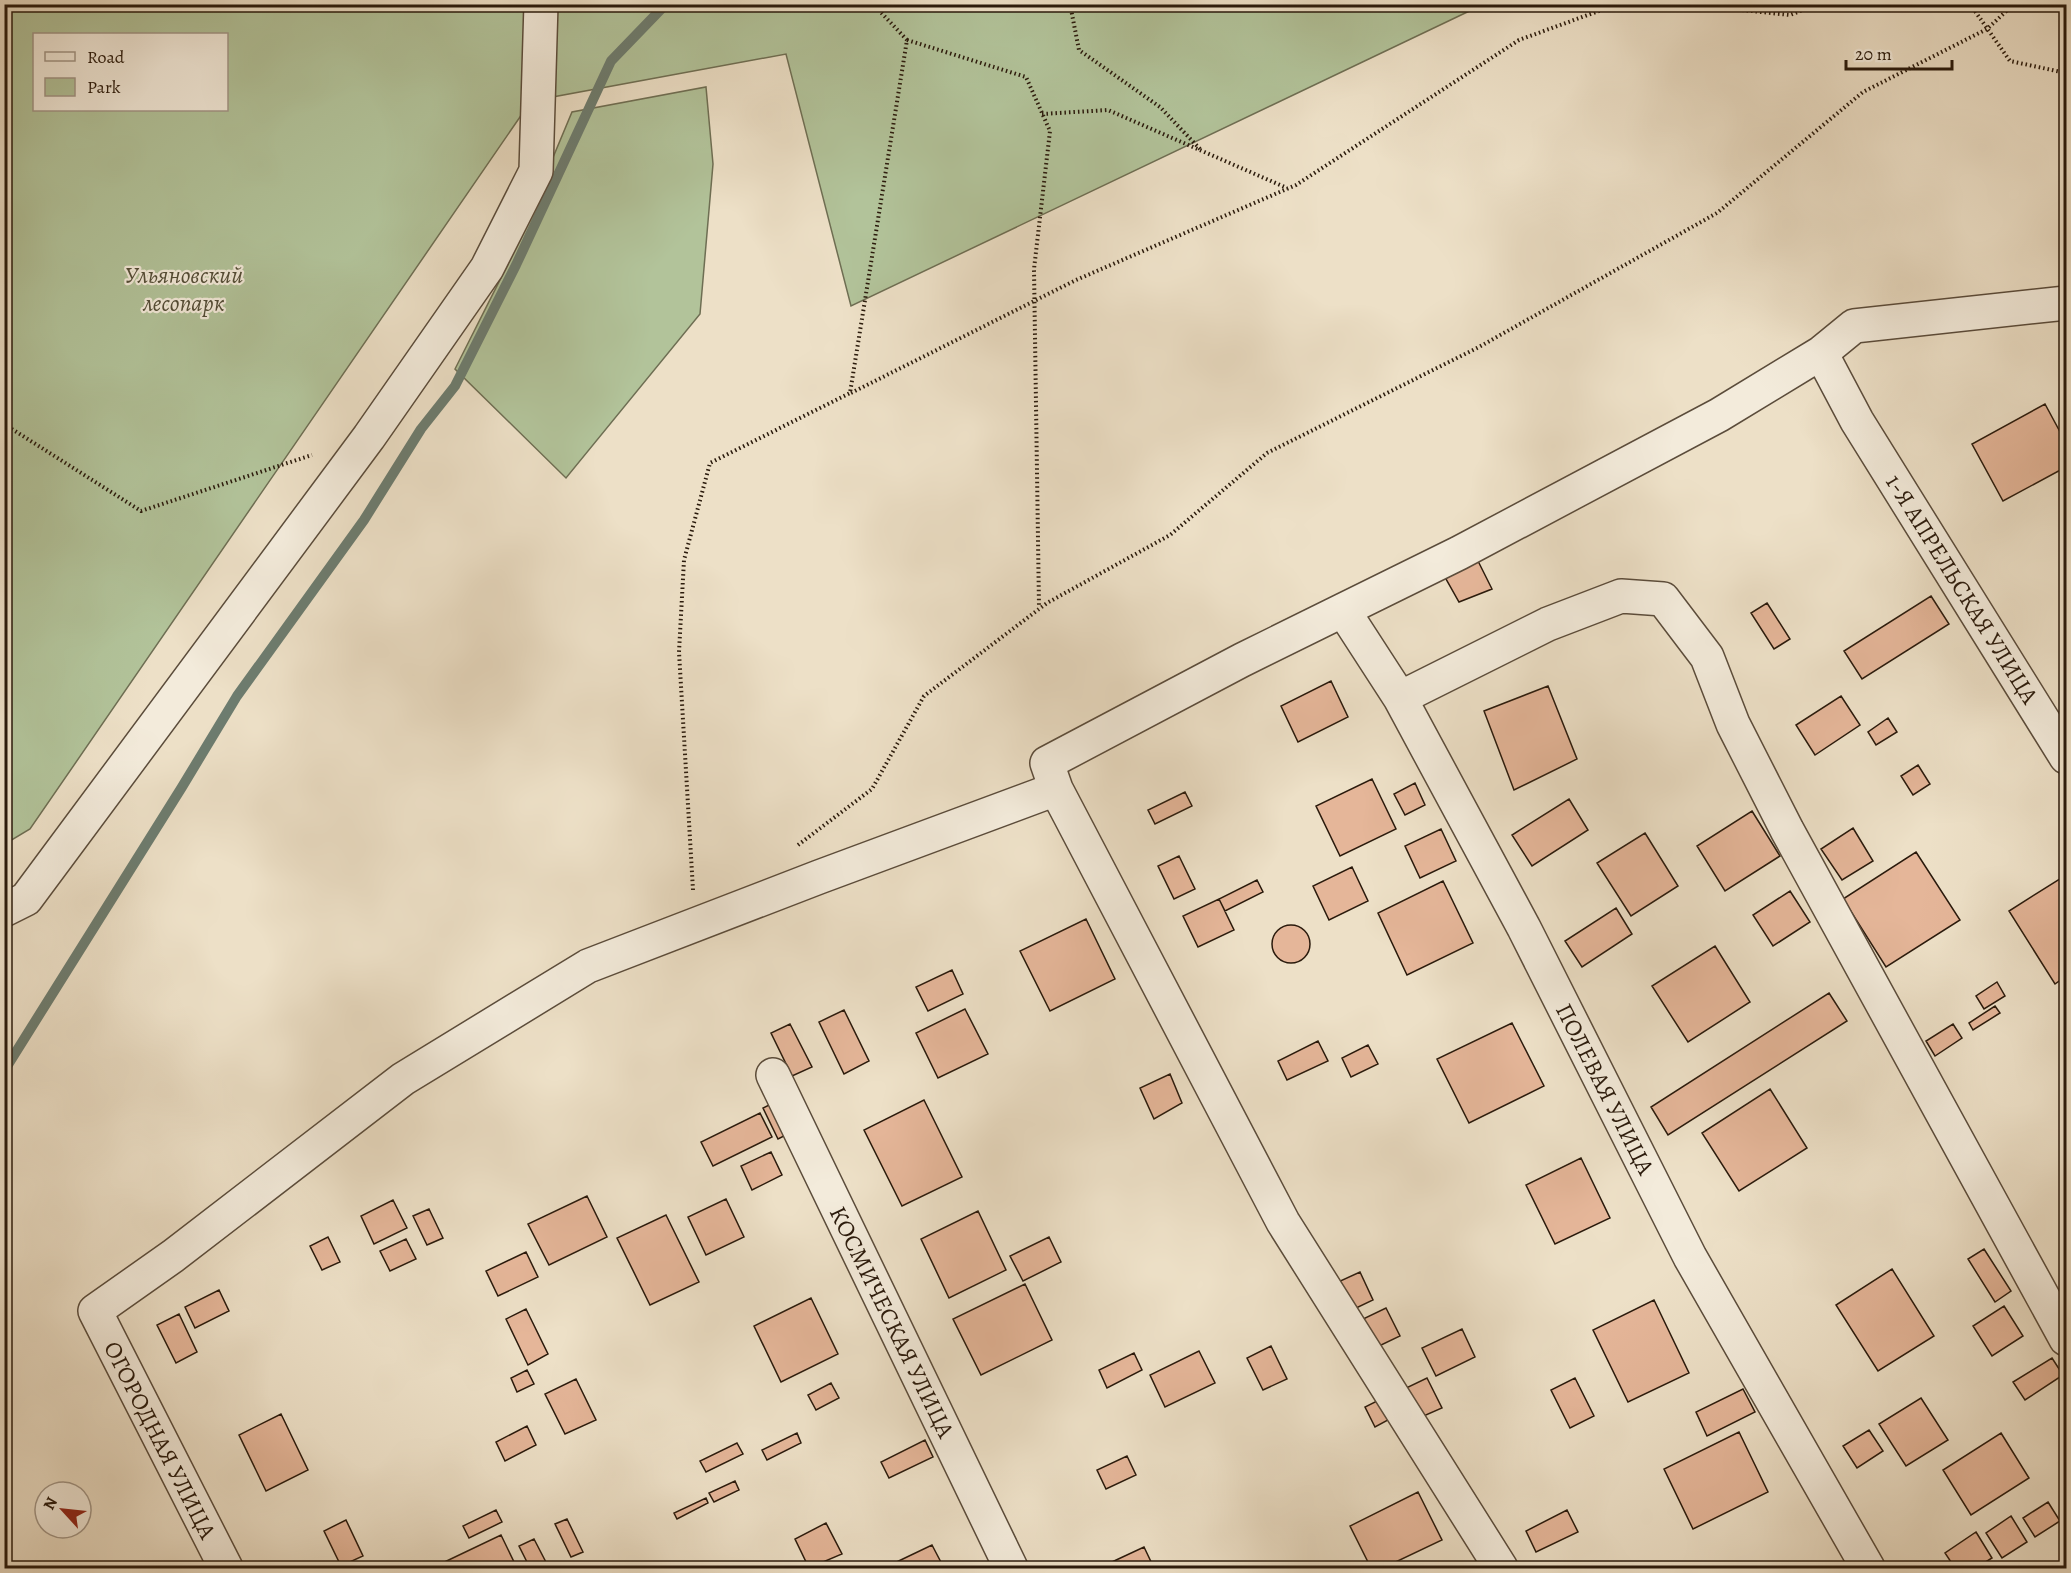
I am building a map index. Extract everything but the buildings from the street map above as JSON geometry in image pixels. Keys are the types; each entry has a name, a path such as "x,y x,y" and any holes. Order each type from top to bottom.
{"street":[{"path":"4,910 26,900 369,437 487,268 536,171 541,4"},
{"path":"1501,1569 1283,1222 1056,789 1047,763 1242,660 1459,553 1719,415 1821,353 1854,326 2067,303"},
{"name":"1-Я АПРЕЛЬСКАЯ УЛИЦА","path":"1821,353 1857,421 2067,756"},
{"path":"1400,698 1548,624 1621,596 1663,599 1707,657 1733,724 1787,830 2067,1339"},
{"name":"ПОЛЕВАЯ УЛИЦА","path":"1343,610 1400,698 1524,928 1690,1257 1868,1569"},
{"path":"695,924 1056,789"},
{"name":"ОГОРОДНАЯ УЛИЦА","path":"226,1569 95,1311 173,1256 403,1079 588,966 695,924"},
{"name":"КОСМИЧЕСКАЯ УЛИЦА","path":"773,1075 1011,1569"}],"path":[{"path":"873,4 907,40 1026,77 1050,131 1034,269 1039,608"},
{"path":"1070,4 1079,50 1160,107 1203,152"},
{"path":"695,924 679,652 684,560 710,463 1076,280 1296,185 1519,40 1618,4"},
{"path":"1684,4 1790,15 1818,4"},
{"path":"1970,4 2010,61 2067,73"},
{"path":"798,846 872,789 924,696 1039,608 1170,535 1267,453 1479,347 1717,213 1863,92 1987,29 2014,4"},
{"path":"850,393 907,40"},
{"path":"1042,114 1108,110 1288,188"},
{"path":"4,424 141,511 369,437"}],"green space":[{"name":"Ульяновский лесопарк","path":"5,5 1482,5 851,306 786,54 531,101 30,829 5,844"},
{"path":"706,87 713,164 700,314 566,478 455,369 511,258 572,112"}],"waterway":[{"path":"4,1071 237,696 364,520 421,429 455,386 516,265 611,61 666,4"}]}
